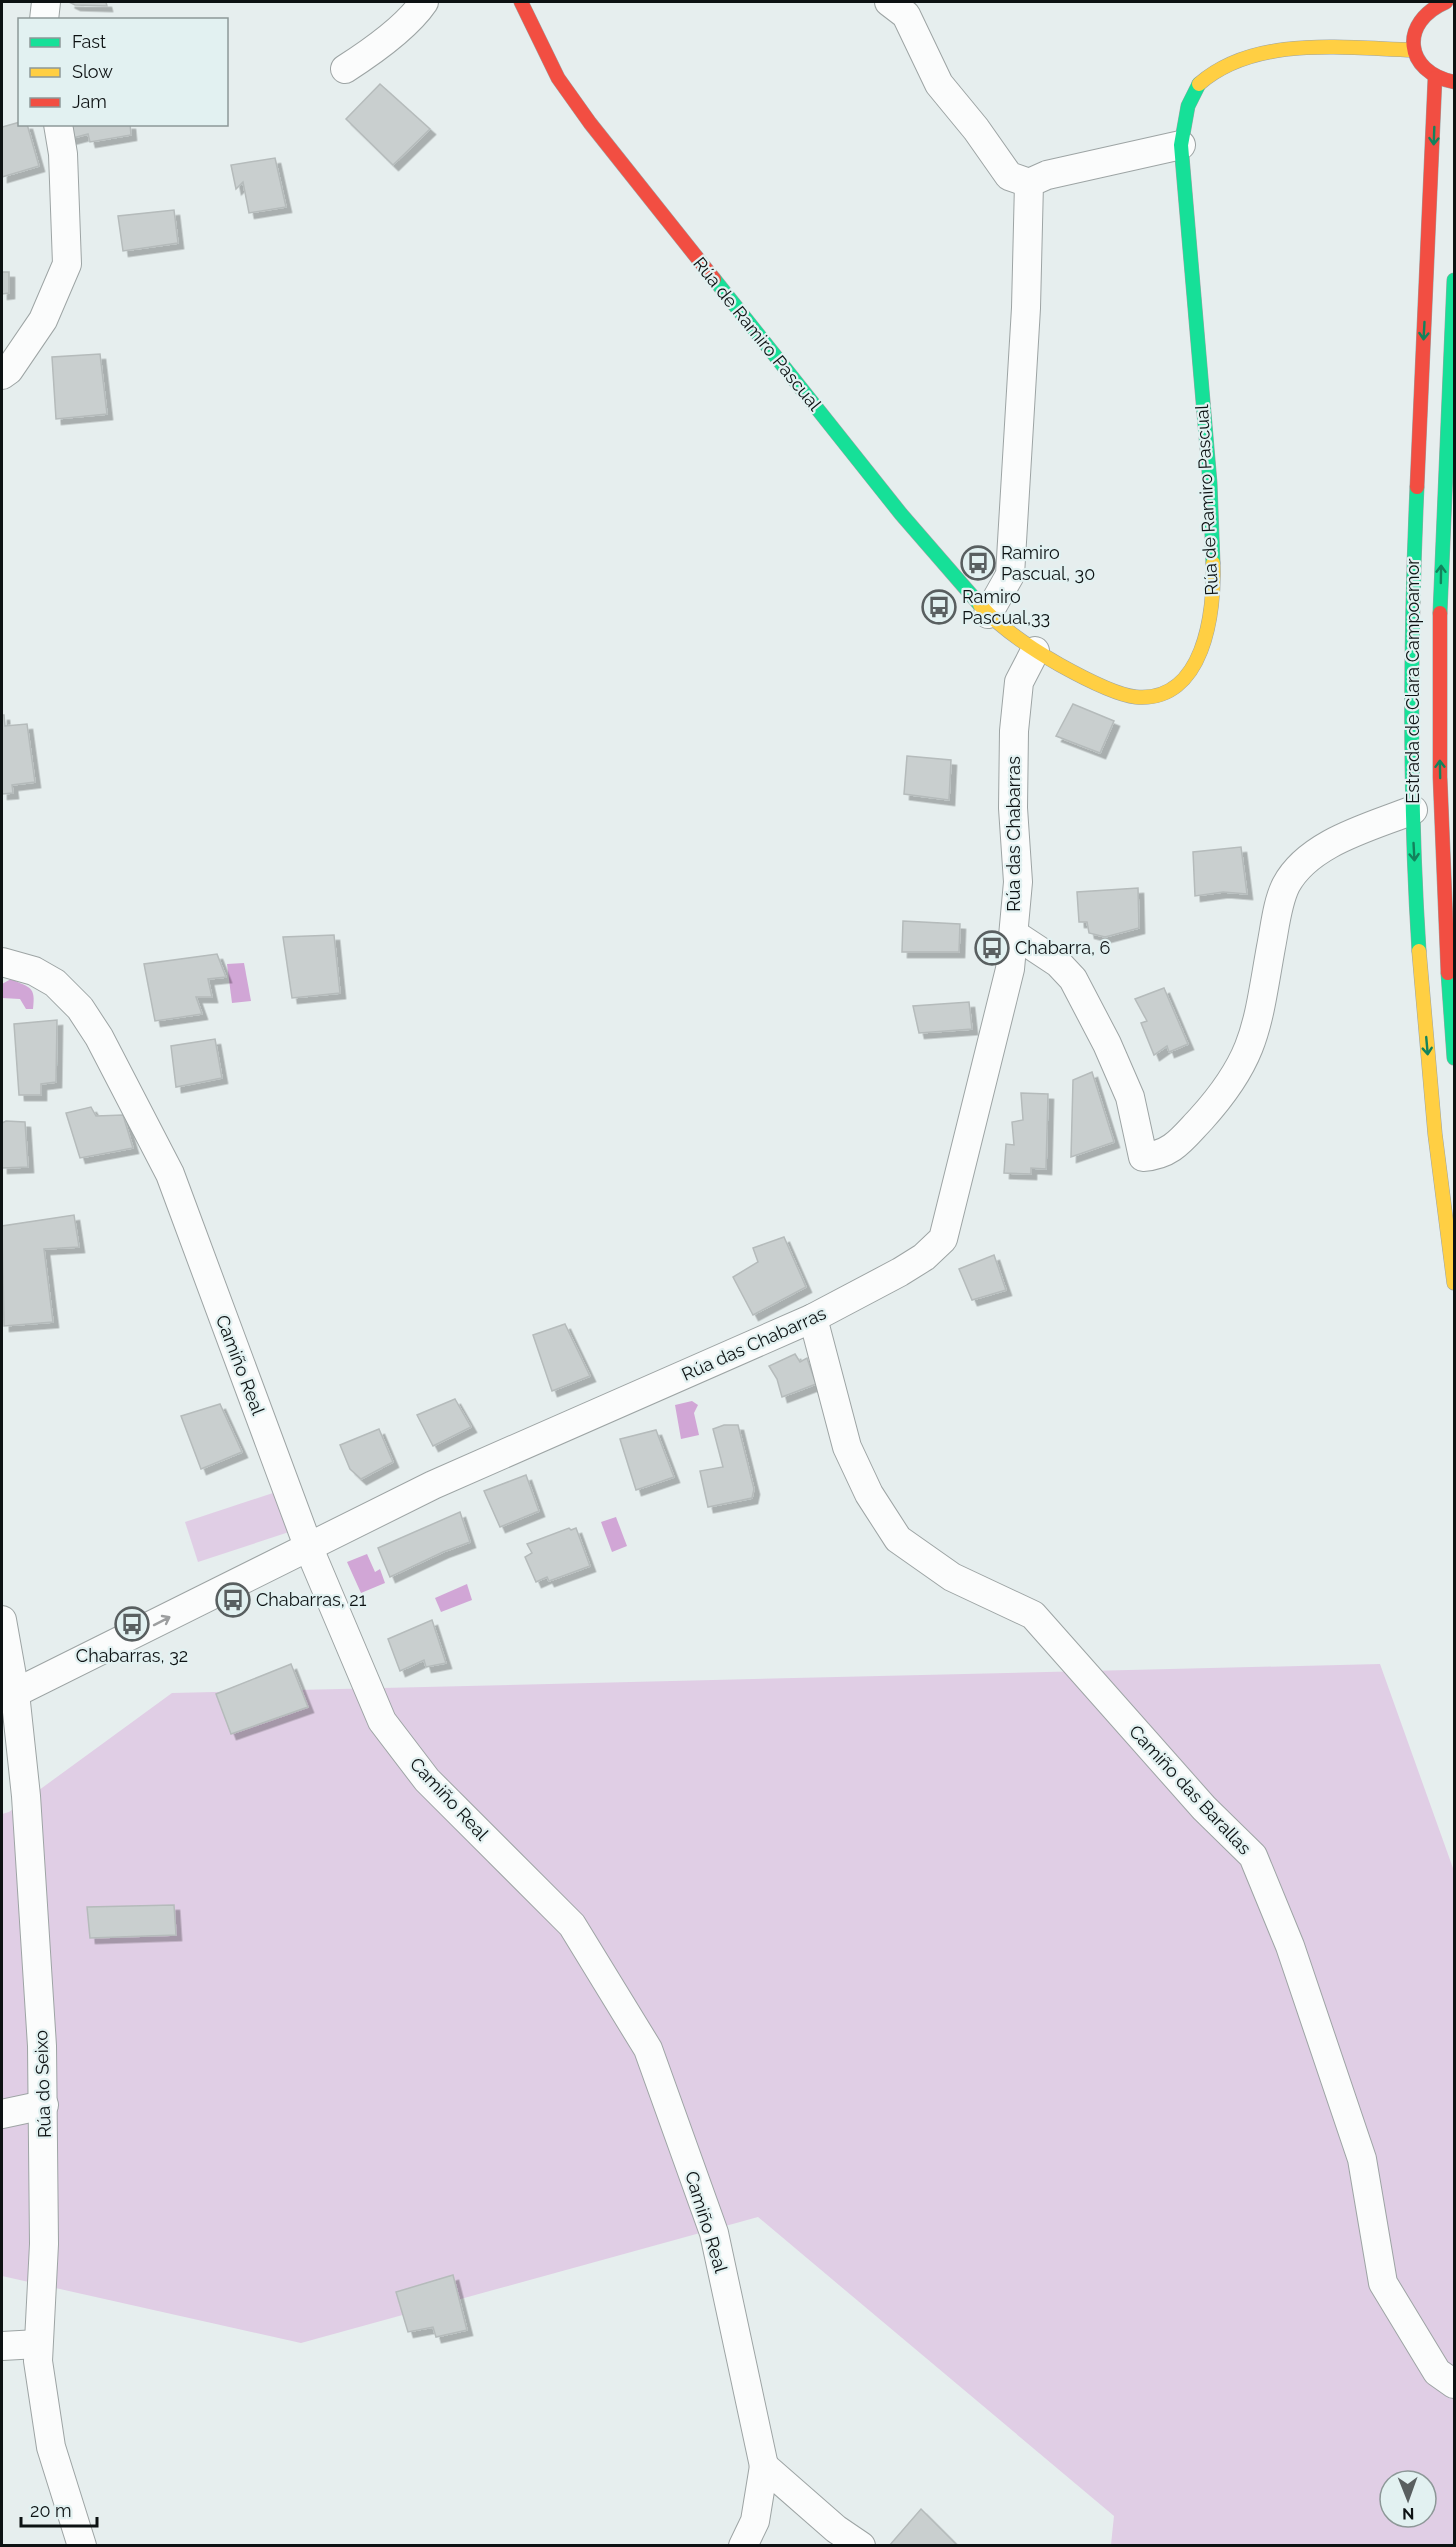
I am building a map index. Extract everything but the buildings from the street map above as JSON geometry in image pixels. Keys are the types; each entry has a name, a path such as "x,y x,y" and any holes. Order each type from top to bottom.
{"main road":[{"name":"Rúa de Ramiro Pascual","path":"521,2 558,78 590,123 901,513 988,614 1035,651 1083,678 1136,697 1154,696 1172,690 1197,662 1205,644 1214,587 1212,515 1181,145 1190,100 1200,82 1215,70 1238,58 1268,51 1413,50"},
{"path":"1438,3 1416,25 1413,50 1425,71 1435,78 1455,82"},
{"name":"Estrada de Clara Campoamor","path":"1435,78 1415,499 1411,683 1413,810 1422,995 1439,1179 1455,1283"},
{"name":"Estrada de Clara Campoamor","path":"1455,280 1441,542 1455,1058"}],"street":[{"path":"44,18 46,2"},
{"path":"345,69 378,48 417,12 424,2"},
{"path":"889,2 906,15 939,84 1009,176 1029,183 1047,175 1181,145"},
{"path":"2,375 9,370 44,320 67,264 63,154 58,126"},
{"path":"988,614 1010,575 1026,308 1029,183"},
{"name":"Rúa das Chabarras","path":"15,1693 433,1485 813,1318 900,1272 924,1257 943,1239 1010,969 1018,882 1013,808 1014,731 1019,682 1035,651"},
{"path":"1014,934 1058,963 1073,979 1131,1096 1143,1157 1160,1156 1179,1143 1208,1111 1229,1087 1245,1062 1256,1031 1276,918 1286,885 1304,862 1331,845 1367,827 1413,810"},
{"name":"Camiño Real","path":"2,962 34,971 55,983 80,1008 99,1036 170,1174 308,1546 382,1721 427,1780 572,1925 648,2049 714,2233 764,2466 754,2521 743,2546"},
{"name":"Camiño das Barallas","path":"813,1318 847,1447 869,1494 898,1539 952,1577 1033,1616 1204,1808 1253,1856 1290,1946 1362,2159 1383,2283 1437,2372 1455,2384"},
{"name":"Rúa do Seixo","path":"2,1620 15,1693 14,1802 36,1932 44,2105 44,2244 38,2344 43,2404 51,2447 82,2546"},
{"path":"2,2114 44,2105"},
{"path":"2,2346 38,2344"},
{"path":"764,2466 836,2529 861,2546"}],"shaded area":[{"path":"244,963 251,1001 232,1003 227,964"},
{"path":"11,979 30,989 34,996 33,1009 26,1009 20,999 2,998 2,984"},
{"path":"692,1401 698,1405 694,1413 699,1435 681,1439 675,1405"},
{"path":"276,1492 289,1532 198,1562 185,1522"},
{"path":"616,1517 627,1546 612,1552 601,1522"},
{"path":"367,1554 375,1572 380,1569 385,1583 361,1593 347,1562"},
{"path":"467,1584 472,1600 441,1612 435,1598"},
{"path":"1380,1664 1454,1871 1454,2545 1111,2545 1114,2516 758,2217 301,2343 2,2276 2,1814 9,1812 172,1693"}],"traffic: fast":[{"path":"1199,84 1188,106 1181,145 1210,483 1213,563"},
{"path":"714,279 901,514 980,605"},
{"path":"1440,613 1454,280"},
{"path":"1417,487 1412,719 1413,835 1419,951"},
{"path":"1448,973 1454,1058"}],"traffic: slow":[{"path":"1199,84 1221,68 1273,51 1330,47 1413,50"},
{"path":"980,605 1018,638 1049,659 1087,679 1108,689 1136,697 1159,695 1177,685 1191,670 1201,651 1211,605 1213,563"},
{"path":"1419,951 1435,1134 1454,1283"}],"traffic: jam":[{"path":"521,2 558,78 590,123 714,279"},
{"path":"1446,2 1431,11 1420,22 1415,33 1414,46 1417,58 1425,68 1437,77 1454,82"},
{"path":"1417,487 1435,78"},
{"path":"1440,613 1440,777 1448,973"}],"place":[{"name":"Ramiro Pascual, 30","path":"978,563"},
{"name":"Ramiro Pascual,33","path":"939,607"},
{"name":"Chabarra, 6","path":"992,948"},
{"name":"Chabarras, 21","path":"233,1600"},
{"name":"Chabarras, 32","path":"132,1624"}]}
